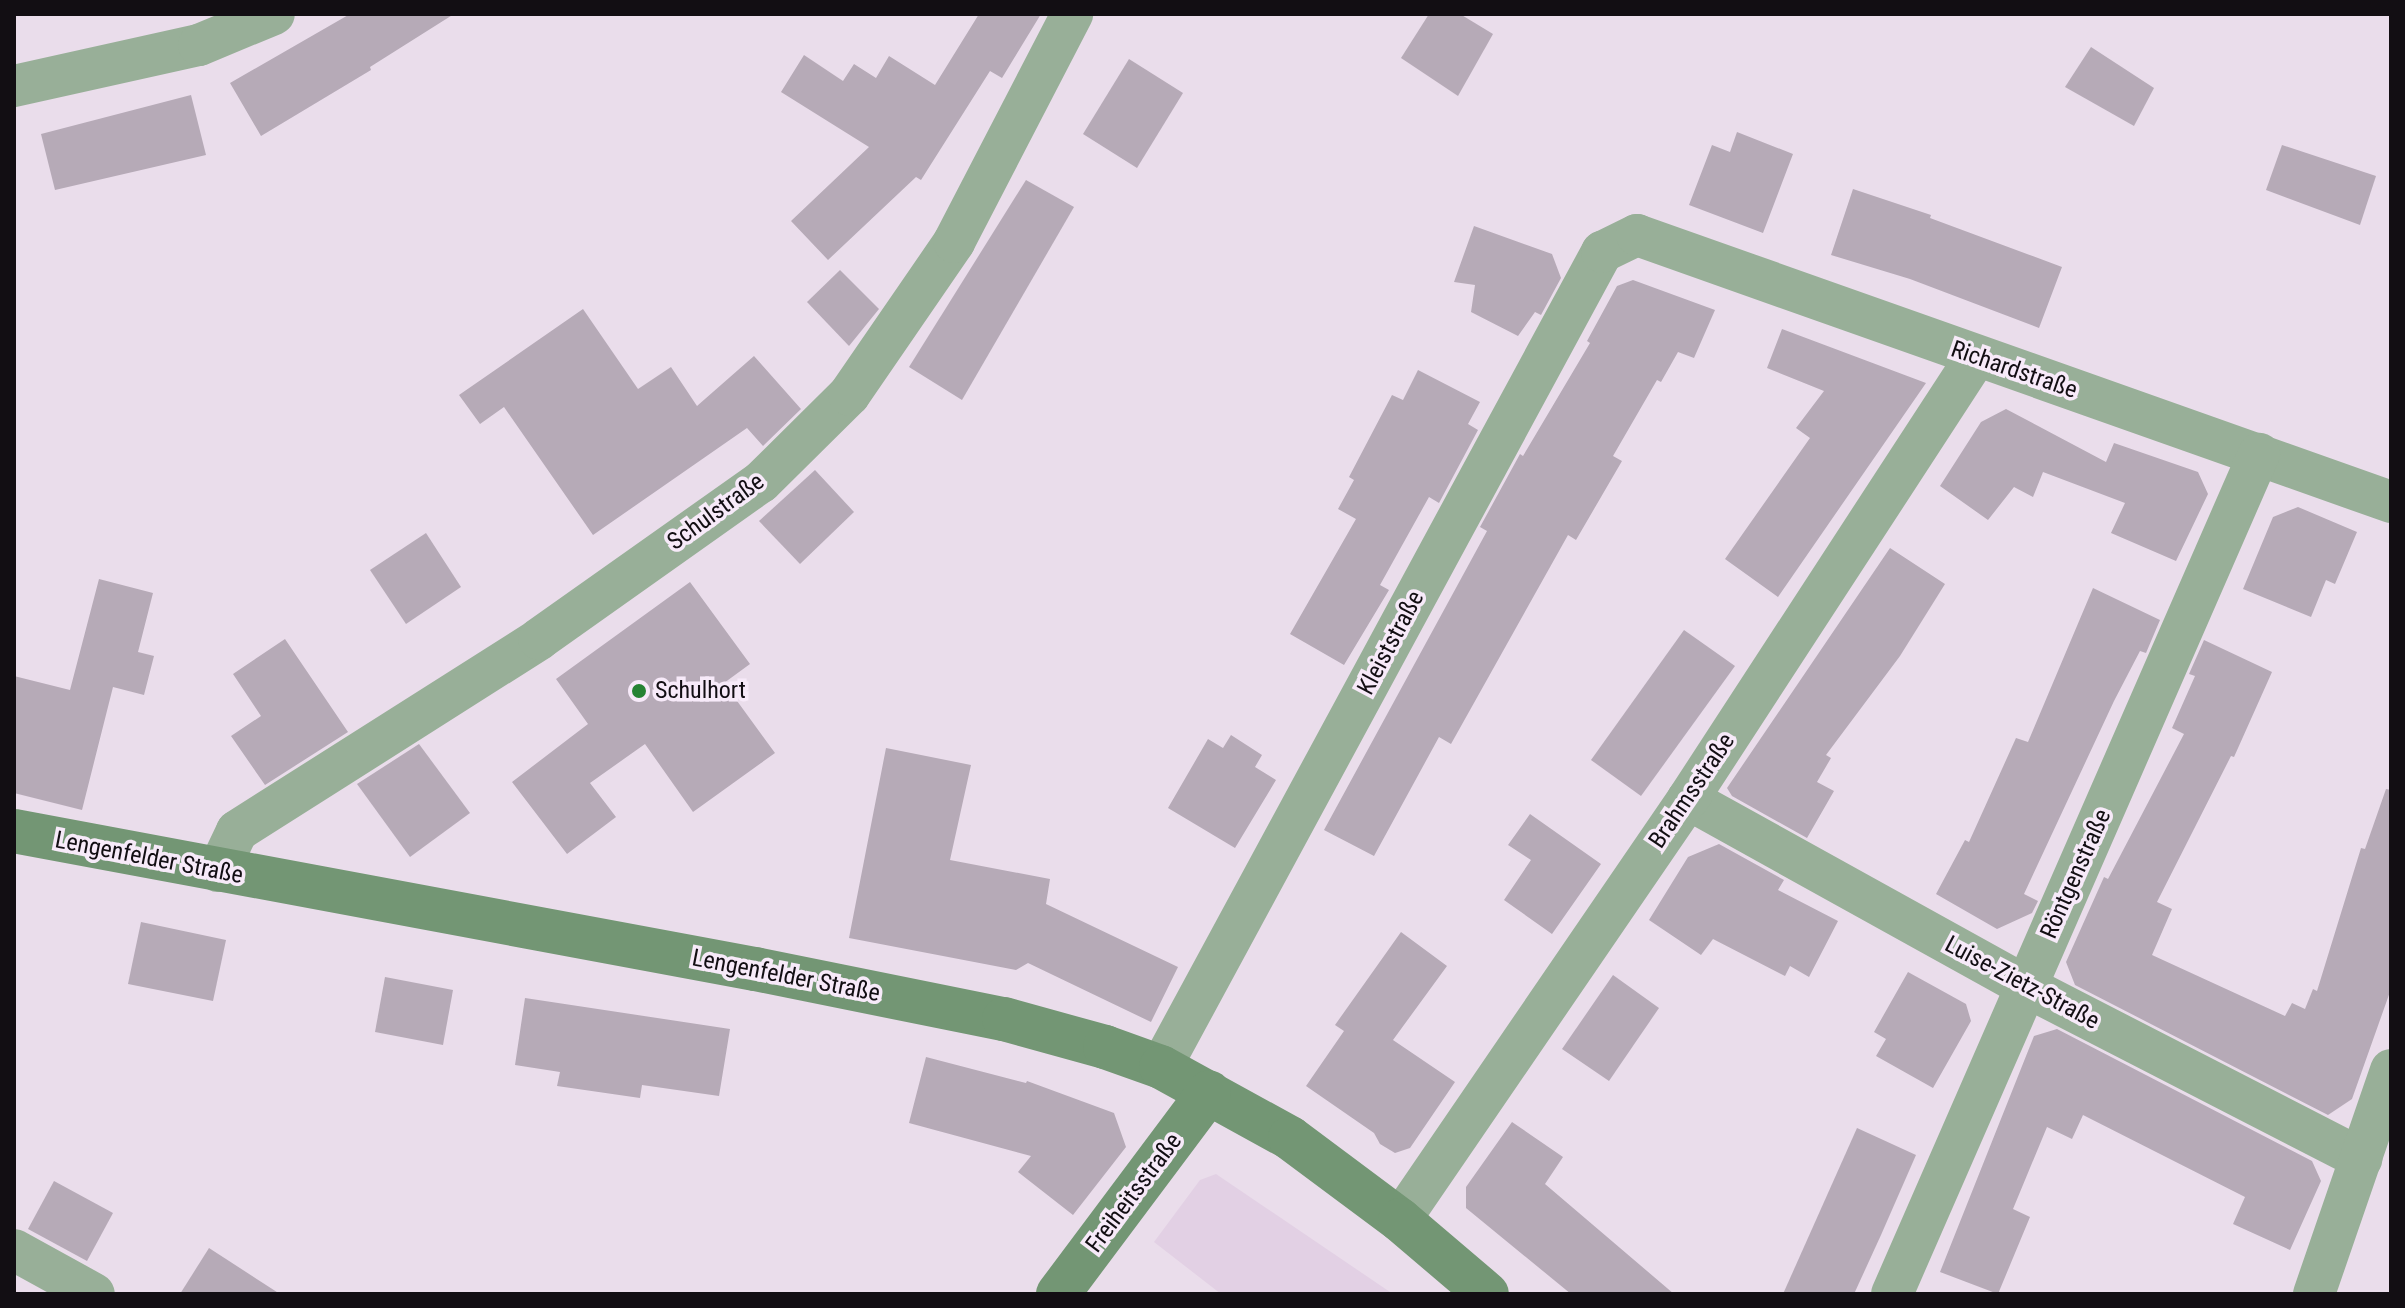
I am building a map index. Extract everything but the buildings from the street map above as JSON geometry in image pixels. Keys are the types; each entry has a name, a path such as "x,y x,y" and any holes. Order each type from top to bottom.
{"main road":[{"name":"Lengenfelder Straße","path":"14,831 755,969 1004,1019 1161,1067 1290,1138 1400,1220 1487,1294"},
{"name":"Freiheitsstraße","path":"1058,1294 1209,1092"}],"street":[{"path":"14,86 199,45 274,14"},
{"name":"Schulstraße","path":"218,871 237,831 539,639 761,482 849,395 954,242 1072,14"},
{"name":"Richardstraße","path":"1637,235 2391,502"},
{"name":"Kleiststraße","path":"1161,1067 1602,252 1637,235"},
{"name":"Brahmsstraße","path":"1400,1220 1688,799 1976,357"},
{"name":"Röntgenstraße","path":"1892,1294 2259,454"},
{"name":"Luise-Zietz-Straße","path":"1688,799 2027,987 2361,1159"},
{"path":"2314,1294 2391,1070"},
{"path":"14,1250 94,1294"}],"shaded area":[{"path":"1216,1174 1393,1294 1221,1294 1154,1242 1200,1180"}],"place":[{"name":"Schulhort","path":"639,691"}]}
